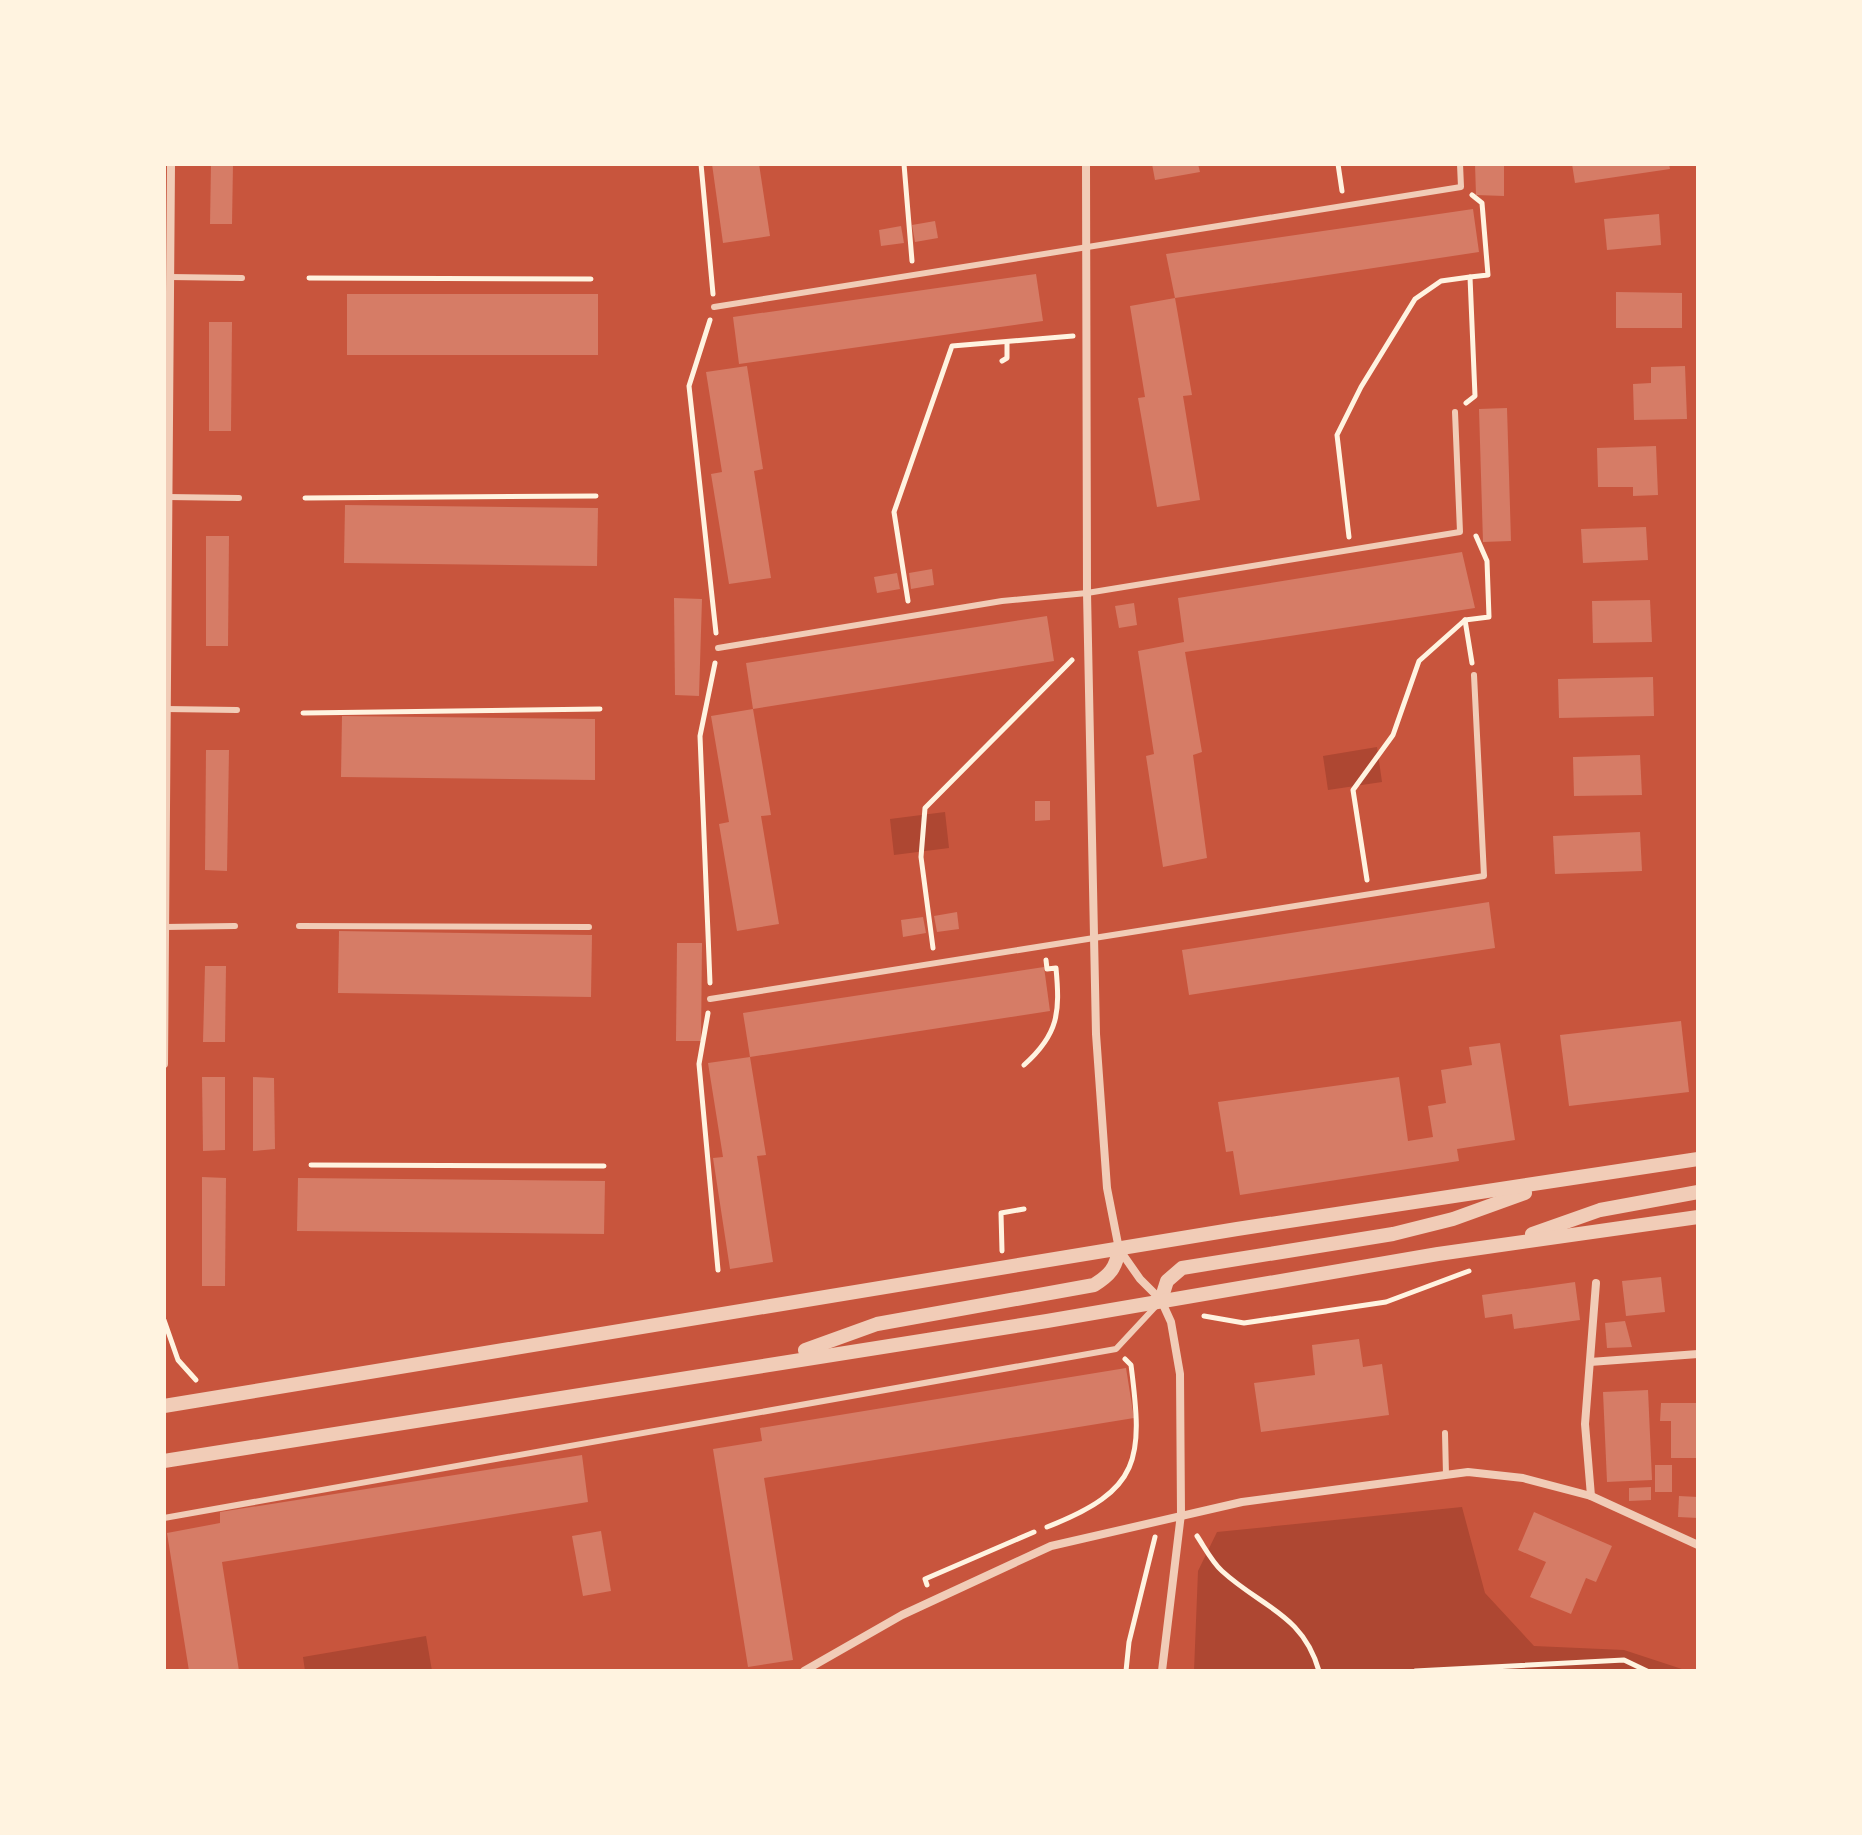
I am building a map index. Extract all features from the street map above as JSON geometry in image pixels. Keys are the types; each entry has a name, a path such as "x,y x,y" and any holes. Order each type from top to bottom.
{"street":[{"path":"164,1064 171,164"},
{"path":"775,1362 877,1324 1094,1285 1108,1277 1116,1266 1119,1249 1107,1188 1093,936 1087,593 1086,164"},
{"path":"164,1406 1119,1249 1698,1159"},
{"path":"1161,1300 1167,1281 1182,1268 1393,1234 1453,1219 1554,1183"},
{"path":"1501,1244 1600,1210 1698,1192"},
{"path":"164,1461 1501,1244 1698,1217"},
{"path":"1119,1249 1140,1279 1161,1300 1176,1347 1183,1420 1181,1514 1162,1671"},
{"path":"1591,1496 1585,1424 1596,1283"},
{"path":"1590,1362 1698,1354"},
{"path":"804,1671 902,1615 1051,1546 1242,1502 1468,1472 1523,1478 1591,1496 1698,1545"}],"lane":[{"path":"714,307 1461,187 1460,164"},
{"path":"170,277 242,278"},
{"path":"718,648 1002,601 1087,593 1460,532 1455,412"},
{"path":"168,497 239,498"},
{"path":"710,999 1484,876 1474,675"},
{"path":"166,709 237,710"},
{"path":"165,927 235,926"},
{"path":"299,926 589,927"},
{"path":"164,1518 1116,1349 1161,1300"},
{"path":"1445,1433 1446,1475"}],"path":[{"path":"701,164 714,307 689,386 718,648 700,736 710,999 699,1064 718,1270"},
{"path":"904,164 914,274"},
{"path":"1338,164 1343,204"},
{"path":"1351,550 1337,435 1361,387 1415,299 1441,281 1488,275 1482,203 1461,187"},
{"path":"1455,412 1475,396 1470,277"},
{"path":"309,278 591,279"},
{"path":"911,618 894,512 952,346 1087,335"},
{"path":"1002,361 1007,358 1007,342"},
{"path":"305,498 596,496"},
{"path":"1369,893 1353,790 1393,735 1419,661 1465,620 1489,617 1487,561 1475,535 1460,532"},
{"path":"1465,620 1474,675"},
{"path":"934,961 921,857 925,808 1088,644"},
{"path":"303,713 600,709"},
{"path":"1024,1065 1039,1051 1060,1011 1056,968 1047,969 1043,944"},
{"path":"311,1165 604,1166"},
{"path":"1004,1268 1001,1213 1024,1209"},
{"path":"1161,1300 1217,1321 1244,1323 1386,1302 1464,1276 1473,1268"},
{"path":"164,1320 178,1360 201,1384"},
{"path":"934,1601 925,1579 1080,1514 1104,1499 1124,1481 1135,1455 1138,1421 1131,1365 1116,1349"},
{"path":"1181,1514 1221,1570 1275,1606 1301,1632 1313,1649 1319,1671"},
{"path":"1126,1671 1129,1642 1154,1553 1157,1520"},
{"path":"1415,1671 1624,1660 1647,1671"}],"shaded area":[{"path":"1377,747 1382,782 1328,790 1323,756"},
{"path":"945,812 949,848 894,855 890,819"},
{"path":"1462,1507 1485,1593 1534,1646 1624,1650 1688,1671 1194,1671 1198,1571 1217,1532"},
{"path":"426,1636 432,1671 305,1671 303,1657"}],"building":[{"path":"211,164 233,164 232,224 210,224"},
{"path":"712,164 759,164 770,236 723,243"},
{"path":"1152,164 1198,164 1200,172 1155,180"},
{"path":"1475,164 1504,164 1504,196 1476,195"},
{"path":"1572,164 1669,164 1670,169 1575,183"},
{"path":"1473,209 1479,252 1175,298 1166,254"},
{"path":"1659,214 1661,245 1607,250 1604,219"},
{"path":"935,221 938,238 915,242 912,225"},
{"path":"901,226 904,243 881,246 879,230"},
{"path":"1036,274 1043,321 739,364 733,317"},
{"path":"1616,292 1682,293 1682,328 1616,328"},
{"path":"347,294 598,294 598,355 347,355"},
{"path":"1175,298 1192,395 1183,396 1200,500 1157,507 1138,398 1145,397 1130,306"},
{"path":"209,322 232,322 231,431 209,431"},
{"path":"747,366 763,469 754,471 771,578 729,584 711,474 722,472 706,372"},
{"path":"1685,366 1687,419 1634,420 1633,384 1651,383 1651,367"},
{"path":"1507,408 1511,541 1483,542 1479,409"},
{"path":"1656,446 1658,495 1633,496 1633,487 1598,487 1597,448"},
{"path":"345,505 598,508 597,566 344,563"},
{"path":"1646,527 1648,560 1583,563 1581,529"},
{"path":"206,536 229,536 228,646 206,646"},
{"path":"1462,552 1475,608 1185,652 1202,752 1193,755 1207,858 1163,867 1146,756 1154,754 1138,651 1184,642 1178,598"},
{"path":"932,569 934,585 911,589 909,573"},
{"path":"897,573 900,589 877,593 874,577"},
{"path":"674,598 702,599 699,696 675,695"},
{"path":"1650,600 1652,642 1593,643 1592,601"},
{"path":"1134,603 1137,625 1119,628 1115,606"},
{"path":"1047,616 1054,661 753,709 746,663"},
{"path":"1653,677 1654,716 1559,718 1558,679"},
{"path":"753,709 771,815 761,816 779,924 737,931 719,824 729,822 711,716"},
{"path":"342,716 595,719 595,780 341,777"},
{"path":"206,750 229,750 227,871 205,870"},
{"path":"1640,755 1642,795 1574,796 1573,757"},
{"path":"1035,801 1050,801 1050,820 1035,821"},
{"path":"1640,832 1642,871 1555,874 1553,836"},
{"path":"1489,902 1495,948 1189,995 1182,950"},
{"path":"957,912 959,929 937,932 934,916"},
{"path":"923,917 926,933 903,937 901,920"},
{"path":"339,931 592,935 591,997 338,993"},
{"path":"677,943 702,943 701,1041 676,1041"},
{"path":"205,966 226,966 225,1042 203,1042"},
{"path":"1044,967 1050,1011 750,1057 743,1013"},
{"path":"1681,1021 1689,1092 1569,1106 1560,1035"},
{"path":"1500,1043 1515,1140 1457,1149 1459,1161 1240,1195 1233,1151 1226,1152 1218,1102 1399,1077 1408,1141 1433,1137 1428,1106 1446,1103 1441,1070 1472,1065 1469,1047"},
{"path":"750,1057 766,1155 757,1156 773,1262 730,1269 713,1158 723,1157 708,1063"},
{"path":"202,1077 225,1077 225,1150 203,1151"},
{"path":"253,1077 274,1078 275,1149 253,1151"},
{"path":"202,1177 226,1178 225,1286 202,1286"},
{"path":"298,1178 605,1181 604,1234 297,1231"},
{"path":"1661,1277 1665,1312 1626,1316 1622,1281"},
{"path":"1575,1282 1580,1320 1514,1329 1512,1314 1485,1318 1482,1295"},
{"path":"1625,1321 1632,1347 1607,1348 1605,1323"},
{"path":"1359,1339 1363,1367 1382,1364 1389,1415 1261,1432 1254,1383 1315,1375 1312,1345"},
{"path":"1126,1368 1134,1418 764,1478 793,1660 748,1667 713,1449 762,1441 760,1428"},
{"path":"1648,1390 1652,1480 1607,1482 1603,1392"},
{"path":"1661,1403 1698,1403 1698,1458 1671,1458 1671,1421 1660,1421"},
{"path":"582,1455 588,1502 222,1562 239,1671 189,1671 167,1533 220,1523 220,1512"},
{"path":"1655,1465 1672,1465 1672,1492 1655,1492"},
{"path":"1651,1487 1651,1500 1629,1501 1629,1488"},
{"path":"1679,1496 1698,1497 1698,1518 1678,1517"},
{"path":"1534,1512 1612,1546 1596,1582 1586,1578 1571,1614 1530,1597 1546,1562 1518,1550"},
{"path":"601,1531 611,1591 583,1596 572,1536"}]}
